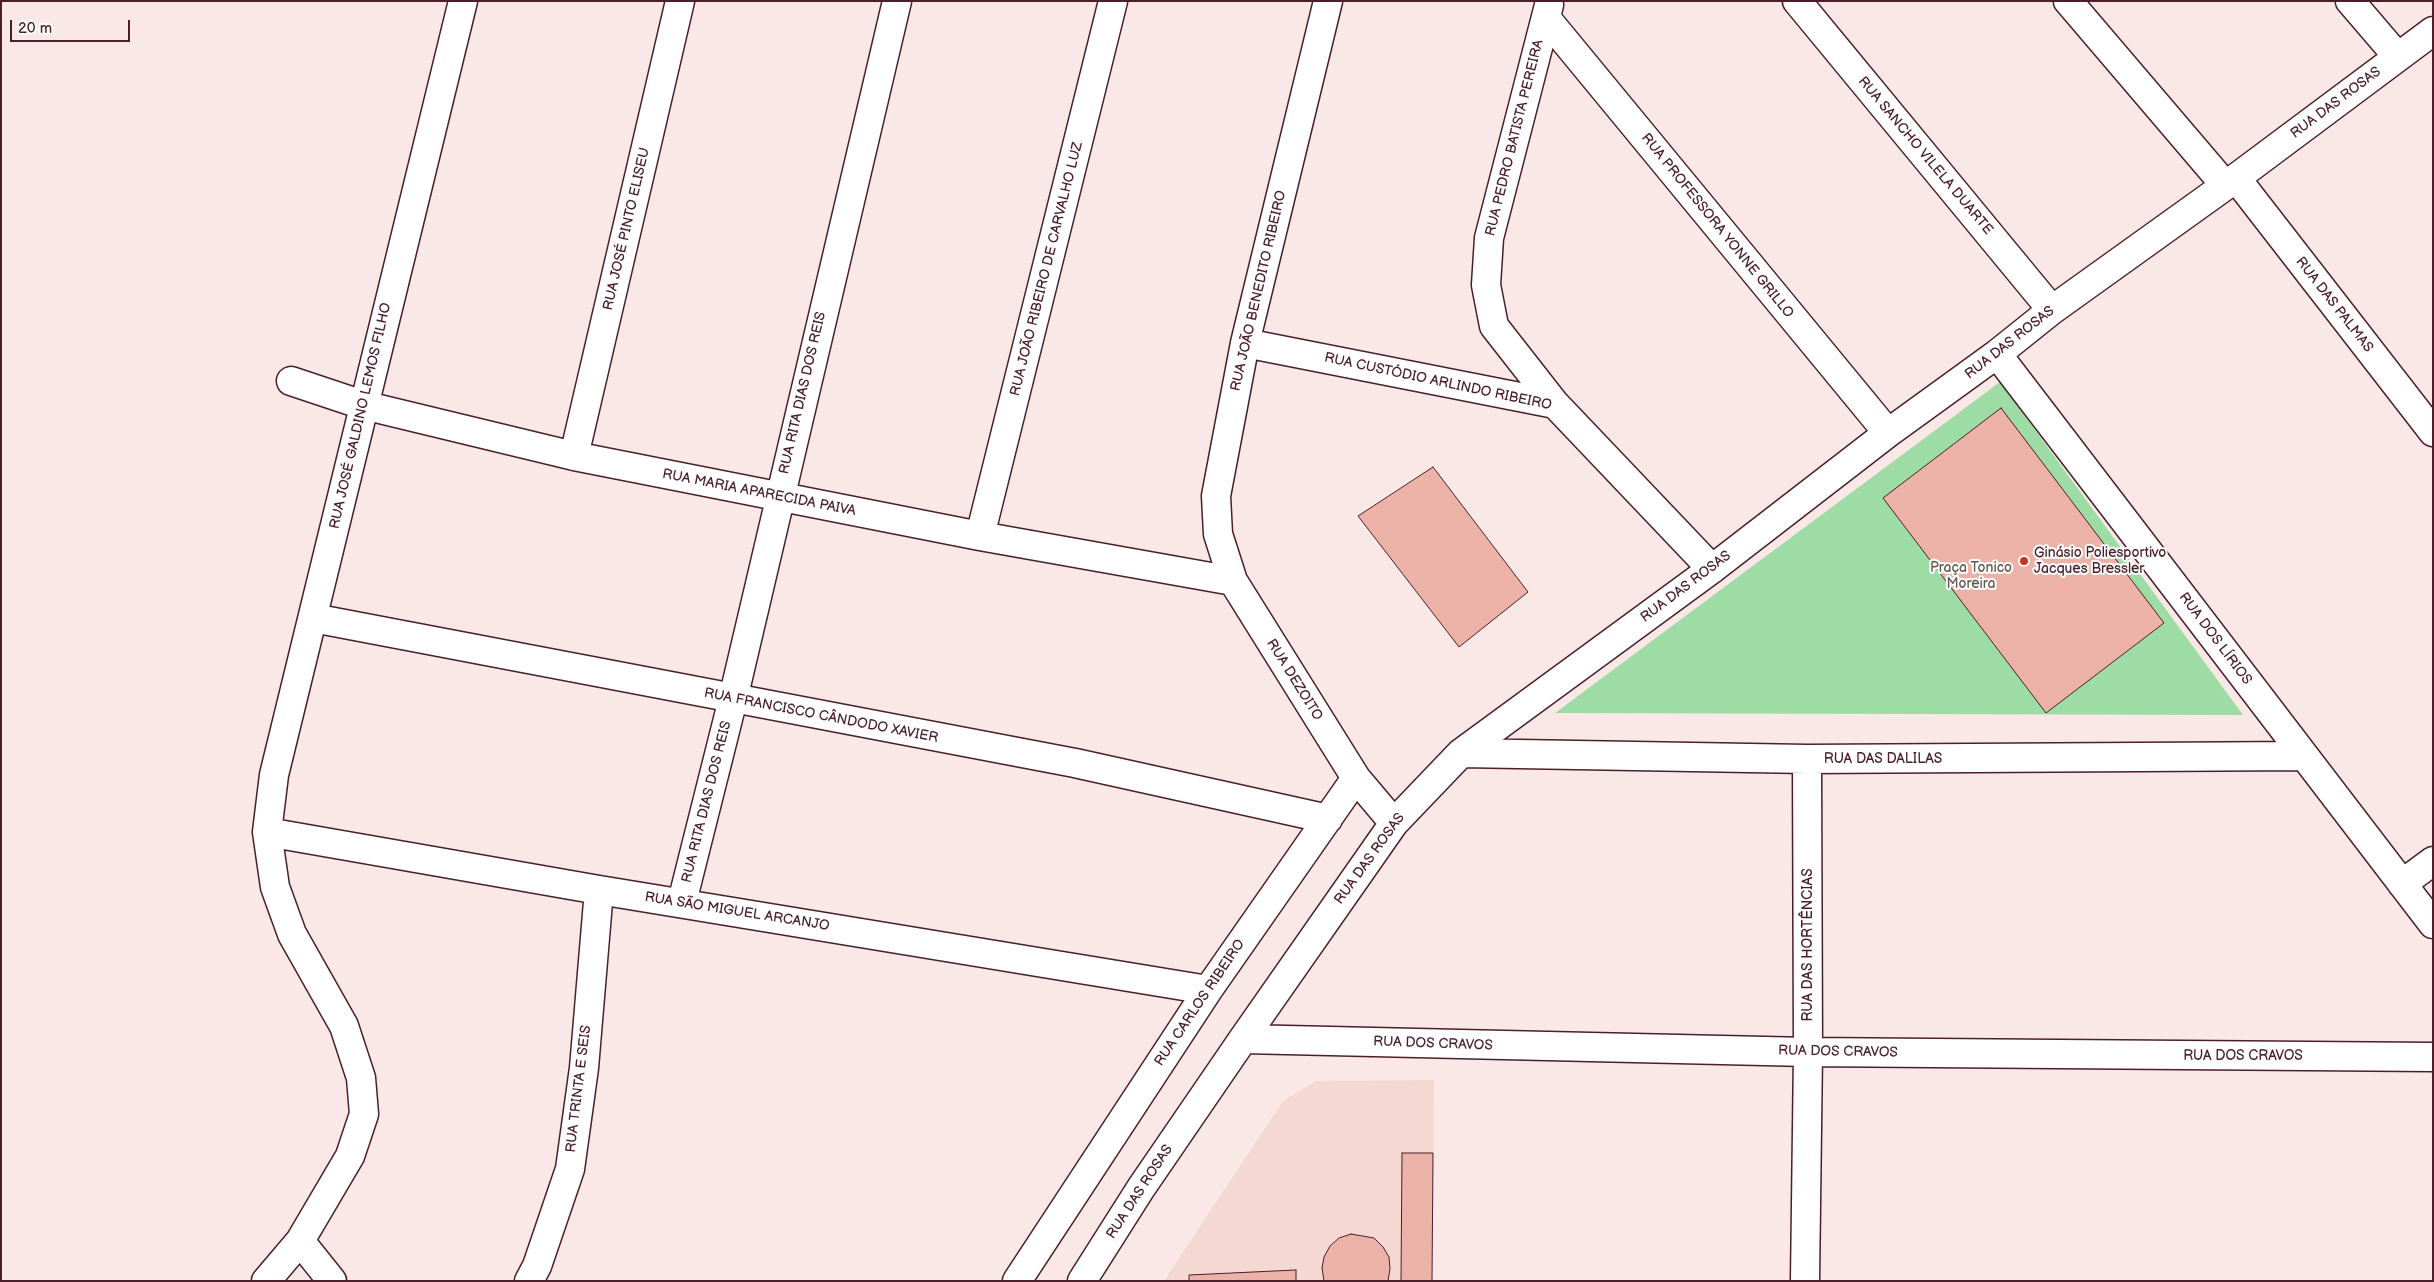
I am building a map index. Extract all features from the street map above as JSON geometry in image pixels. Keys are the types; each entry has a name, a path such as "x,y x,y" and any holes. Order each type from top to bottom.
{"street":[{"name":"RUA JOSÉ GALDINO LEMOS FILHO","path":"266,1281 300,1242 350,1156 364,1114 361,1078 344,1026 292,934 275,887 267,832 274,775 463,1"},
{"name":"RUA JOSÉ PINTO ELISEU","path":"574,456 680,1"},
{"name":"RUA RITA DIAS DOS REIS","path":"682,902 732,699 897,1"},
{"name":"RUA JOÃO RIBEIRO DE CARVALHO LUZ","path":"980,536 1113,1"},
{"name":"RUA JOÃO BENEDITO RIBEIRO","path":"1233,581 1218,534 1216,496 1245,343 1328,1"},
{"name":"RUA SANCHO VILELA DUARTE","path":"1797,1 2052,310"},
{"name":"RUA DAS PALMAS","path":"2068,1 2231,182 2433,432"},
{"path":"2350,1 2398,57"},
{"name":"RUA PEDRO BATISTA PEREIRA","path":"1548,10 1489,238 1486,285 1494,326 1555,404"},
{"name":"RUA PROFESSORA YONNE GRILLO","path":"1548,10 1888,433"},
{"name":"RUA DAS ROSAS","path":"1082,1281 1141,1188 1394,823 1461,753 1712,569 1888,433 1997,354 2052,310 2231,182 2433,31"},
{"name":"RUA CUSTÓDIO ARLINDO RIBEIRO","path":"1245,343 1555,404 1712,569"},
{"name":"RUA DOS LÍRIOS","path":"1997,354 2433,924"},
{"name":"RUA MARIA APARECIDA PAIVA","path":"291,381 363,405 574,456 980,536 1233,581"},
{"name":"RUA DEZOITO","path":"1233,581 1356,778"},
{"name":"RUA FRANCISCO CÂNDODO XAVIER","path":"313,618 1076,763 1328,819"},
{"name":"RUA DAS DALILAS","path":"1461,753 1807,759 2304,756"},
{"name":"RUA DAS HORTÊNCIAS","path":"1804,1281 1808,1052 1807,759"},
{"path":"1356,778 1394,823"},
{"name":"RUA CARLOS RIBEIRO","path":"1017,1281 1208,990 1356,778"},
{"name":"RUA SÃO MIGUEL ARCANJO","path":"267,832 599,890 682,902 1208,990"},
{"path":"2402,884 2433,861"},
{"name":"RUA TRINTA E SEIS","path":"528,1281 537,1266 570,1168 584,1068 599,890"},
{"name":"RUA DOS CRAVOS","path":"1243,1039 1808,1052 2433,1057"},
{"path":"300,1242 332,1281"}],"shaded area":[{"path":"1434,1080 1432,1281 1164,1281 1283,1101 1316,1081"}],"green space":[{"name":"Praça Tonico Moreira","path":"2000,382 2243,715 1555,713"}],"building":[{"name":"Ginásio Poliesportivo Jacques Bressler","path":"2001,408 2164,623 2046,713 1883,498"},
{"path":"1433,467 1528,592 1459,647 1358,516"},
{"path":"1402,1153 1433,1153 1432,1281 1401,1281"},
{"path":"1351,1234 1374,1238 1383,1247 1389,1257 1388,1281 1324,1281 1322,1268 1324,1257 1330,1246 1339,1238"},
{"path":"1296,1270 1296,1281 1189,1281 1189,1275"}],"place":[{"name":"Ginásio Poliesportivo Jacques Bressler","path":"2024,561"}]}
